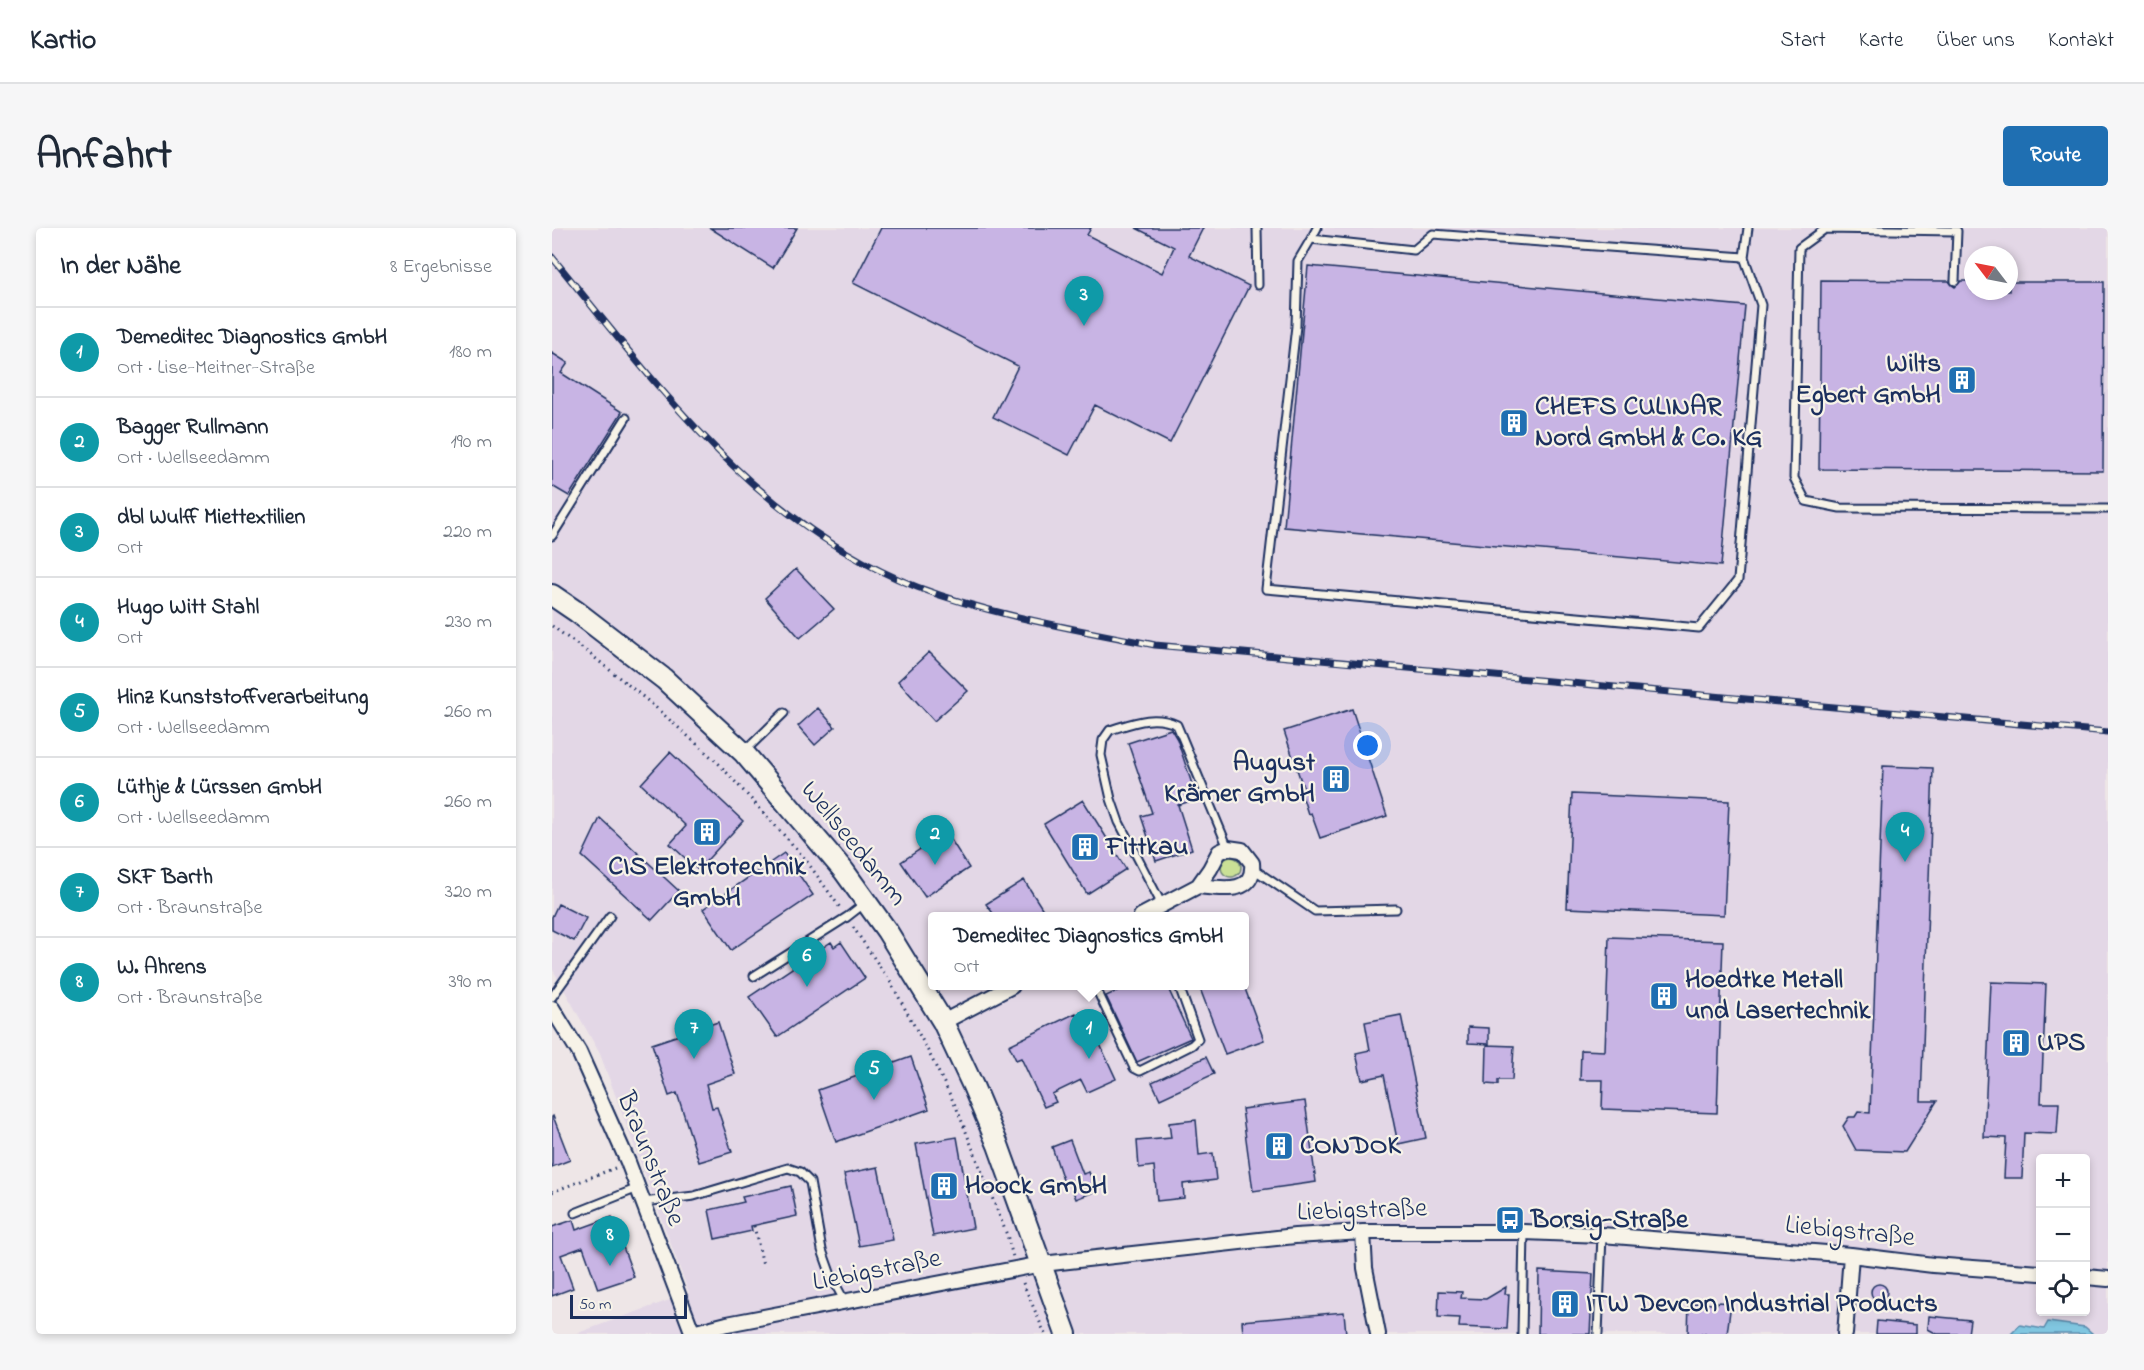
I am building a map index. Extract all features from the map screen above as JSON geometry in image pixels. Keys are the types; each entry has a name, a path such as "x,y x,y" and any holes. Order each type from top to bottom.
{"main road":[{"name":"Wellseedamm","path":"552,595 664,679 744,753 844,871 867,902 943,1022 998,1145 1066,1334"}],"street":[{"path":"1152,912 1198,886 1219,852 1228,848 1242,850 1252,863 1251,877 1245,884 1235,888 1198,886"},
{"path":"943,1022 1004,990"},
{"name":"Braunstraße","path":"552,1008 579,1052 628,1162 693,1334"},
{"path":"1363,1232 1365,1268 1378,1334"},
{"name":"Liebigstraße","path":"693,1334 727,1324 1042,1264 1295,1236 1363,1232 1524,1232 1602,1235 2036,1273"},
{"path":"1845,1334 1851,1255"},
{"path":"2090,1277 2108,1279"}],"lane":[{"path":"1257,228 1258,285"},
{"path":"1317,228 1298,261 1296,326 1266,589 1699,628 1738,580 1761,305 1744,256 1748,228"},
{"path":"1956,281 1958,231 1825,229 1799,248 1794,478 1806,501 1840,508 2108,510"},
{"path":"1311,239 1414,250 1433,234 1744,256"},
{"path":"552,536 626,418"},
{"path":"744,753 784,713"},
{"path":"1152,912 1111,799 1101,755 1103,740 1110,730 1146,720 1166,720 1177,725 1228,848"},
{"path":"1252,868 1315,911 1396,909"},
{"path":"754,976 867,902"},
{"path":"552,997 610,916"},
{"path":"1097,990 1134,1068 1140,1071 1192,1046 1198,1039 1180,990"},
{"path":"643,1202 694,1196 788,1168 800,1172 810,1182 822,1250 832,1278 845,1302"},
{"path":"575,1213 638,1188"},
{"path":"1521,1334 1524,1232"},
{"path":"1599,1334 1602,1235"}],"path":[{"path":"552,1192 628,1162"},
{"path":"754,1226 763,1265"},
{"path":"1017,1268 1045,1334"}],"shaded area":[{"path":"552,228 2108,228 2108,1334 575,1334 689,1293 600,1054 552,968"}],"green space":[{"path":"1231,857 1238,860 1241,867 1238,874 1231,877 1224,874 1221,867 1224,860"}],"water":[{"path":"2048,1322 2085,1327 2093,1334 2011,1334 2020,1325 2044,1329"}],"building":[{"path":"710,228 797,228 773,268"},
{"path":"881,228 1091,228 1087,235 1162,273 1174,247 1136,228 1203,228 1189,256 1249,286 1170,443 1095,405 1069,455 993,417 1018,366 853,283"},
{"name":"CHEFS CULINAR Nord GmbH & Co. KG","path":"1308,266 1745,306 1721,566 1284,527"},
{"name":"Wilts Egbert GmbH","path":"1821,280 1949,281 1955,287 1964,281 1964,300 2018,300 2018,282 2104,282 2103,471 1819,469"},
{"path":"552,353 568,363 561,373 622,412 569,496 552,486"},
{"path":"796,569 834,609 800,638 765,598"},
{"path":"929,652 968,691 934,721 898,681"},
{"path":"818,708 835,727 815,745 798,726"},
{"name":"August Krämer GmbH","path":"1352,709 1387,816 1320,838 1311,813 1308,814 1301,792 1304,790 1284,731"},
{"path":"1171,729 1177,739 1197,799 1178,805 1192,849 1156,861 1141,816 1152,813 1128,743"},
{"path":"670,752 743,821 698,870 670,844 686,826 641,784"},
{"path":"1883,766 1933,768 1921,1101 1937,1101 1905,1152 1856,1150 1843,1126 1849,1117 1855,1117 1858,1112 1870,1113"},
{"path":"1572,794 1729,801 1724,915 1567,908"},
{"name":"Fittkau","path":"1083,800 1126,869 1087,894 1044,824"},
{"path":"600,818 679,891 652,920 582,856"},
{"path":"946,832 969,868 925,897 901,862"},
{"path":"784,853 813,895 731,950 703,909"},
{"path":"1024,880 1044,912 992,912 986,904"},
{"path":"558,904 586,918 574,941 552,930 552,917"},
{"name":"Hoedtke Metall und Lasertechnik","path":"1609,937 1723,941 1717,1113 1602,1109 1603,1080 1580,1080 1581,1050 1605,1051"},
{"path":"831,942 834,947 841,942 865,978 777,1037 749,997"},
{"name":"UPS","path":"1991,982 2046,984 2041,1103 2059,1103 2057,1134 2024,1133 2022,1178 2004,1178 2006,1138 1984,1137"},
{"path":"1119,990 1169,990 1191,1038 1137,1062 1106,996"},
{"path":"1201,990 1245,990 1264,1040 1225,1054"},
{"path":"1076,1013 1083,1028 1091,1025 1116,1079 1087,1092 1081,1080 1052,1094 1056,1102 1044,1107 1021,1058 1016,1060 1009,1045"},
{"path":"1401,1015 1426,1138 1398,1144 1384,1075 1362,1080 1356,1053 1370,1050 1365,1022"},
{"path":"718,1022 735,1074 706,1084 712,1108 717,1107 732,1152 699,1162 677,1093 669,1096 652,1044"},
{"path":"1468,1027 1489,1028 1489,1044 1468,1043"},
{"path":"1487,1045 1514,1046 1512,1080 1498,1080 1498,1085 1486,1084"},
{"path":"911,1057 929,1109 836,1142 818,1090"},
{"path":"1206,1057 1214,1074 1160,1099 1152,1082"},
{"name":"CONDOK","path":"1305,1101 1316,1182 1253,1191 1242,1109"},
{"path":"552,1117 570,1160 552,1167"},
{"path":"1196,1120 1199,1155 1213,1153 1216,1180 1183,1184 1184,1198 1157,1201 1154,1166 1139,1168 1137,1141 1171,1138 1169,1123"},
{"name":"Hoock GmbH","path":"957,1137 973,1228 933,1236 916,1144"},
{"path":"1070,1140 1083,1174 1089,1172 1096,1191 1076,1199 1069,1181 1064,1183 1052,1147"},
{"path":"878,1167 893,1240 859,1246 844,1174"},
{"path":"791,1186 797,1216 751,1226 752,1231 715,1239 709,1210 744,1202 742,1197"},
{"path":"612,1217 634,1277 598,1289 583,1247 561,1255 573,1288 552,1296 552,1227 573,1220 576,1230"},
{"name":"ITW Devcon Industrial Products","path":"1539,1271 1593,1274 1590,1334 1538,1334"},
{"path":"1879,1284 1885,1286 1887,1292 1885,1298 1879,1300 1873,1298 1871,1292 1873,1286"},
{"path":"1506,1287 1505,1294 1509,1294 1507,1329 1459,1327 1460,1318 1438,1317 1439,1291 1462,1292 1461,1298 1486,1299"},
{"path":"1717,1302 1731,1303 1727,1334 1688,1334 1689,1303 1717,1304"},
{"path":"1344,1312 1346,1334 1243,1334 1242,1321"},
{"path":"1929,1316 1970,1320 1968,1334 1937,1334 1928,1329"},
{"path":"1877,1321 1916,1325 1916,1334 1876,1334"}],"railway":[{"path":"552,257 672,401 714,447 759,489 807,527 859,560 917,587 975,606 1035,621 1155,645 2108,732"}],"place":[{"name":"dbl Wulff Miettextilien","path":"1084,326"},
{"name":"Wilts Egbert GmbH","path":"1962,380"},
{"name":"CHEFS CULINAR Nord GmbH & Co. KG","path":"1514,423"},
{"name":"August Krämer GmbH","path":"1336,779"},
{"name":"CIS Elektrotechnik GmbH","path":"707,832"},
{"name":"Fittkau","path":"1085,847"},
{"name":"Hugo Witt Stahl","path":"1905,862"},
{"name":"Bagger Rullmann","path":"935,865"},
{"name":"Lüthje & Lürssen GmbH","path":"807,987"},
{"name":"Hoedtke Metall und Lasertechnik","path":"1664,996"},
{"name":"UPS","path":"2016,1043"},
{"name":"SKF Barth","path":"694,1059"},
{"name":"Demeditec Diagnostics GmbH","path":"1089,1059"},
{"name":"Hinz Kunststoffverarbeitung","path":"874,1100"},
{"name":"CONDOK","path":"1279,1146"},
{"name":"Hoock GmbH","path":"944,1186"},
{"name":"Borsig-Straße","path":"1510,1220"},
{"name":"W. Ahrens","path":"610,1266"},
{"name":"ITW Devcon Industrial Products","path":"1565,1304"}]}
